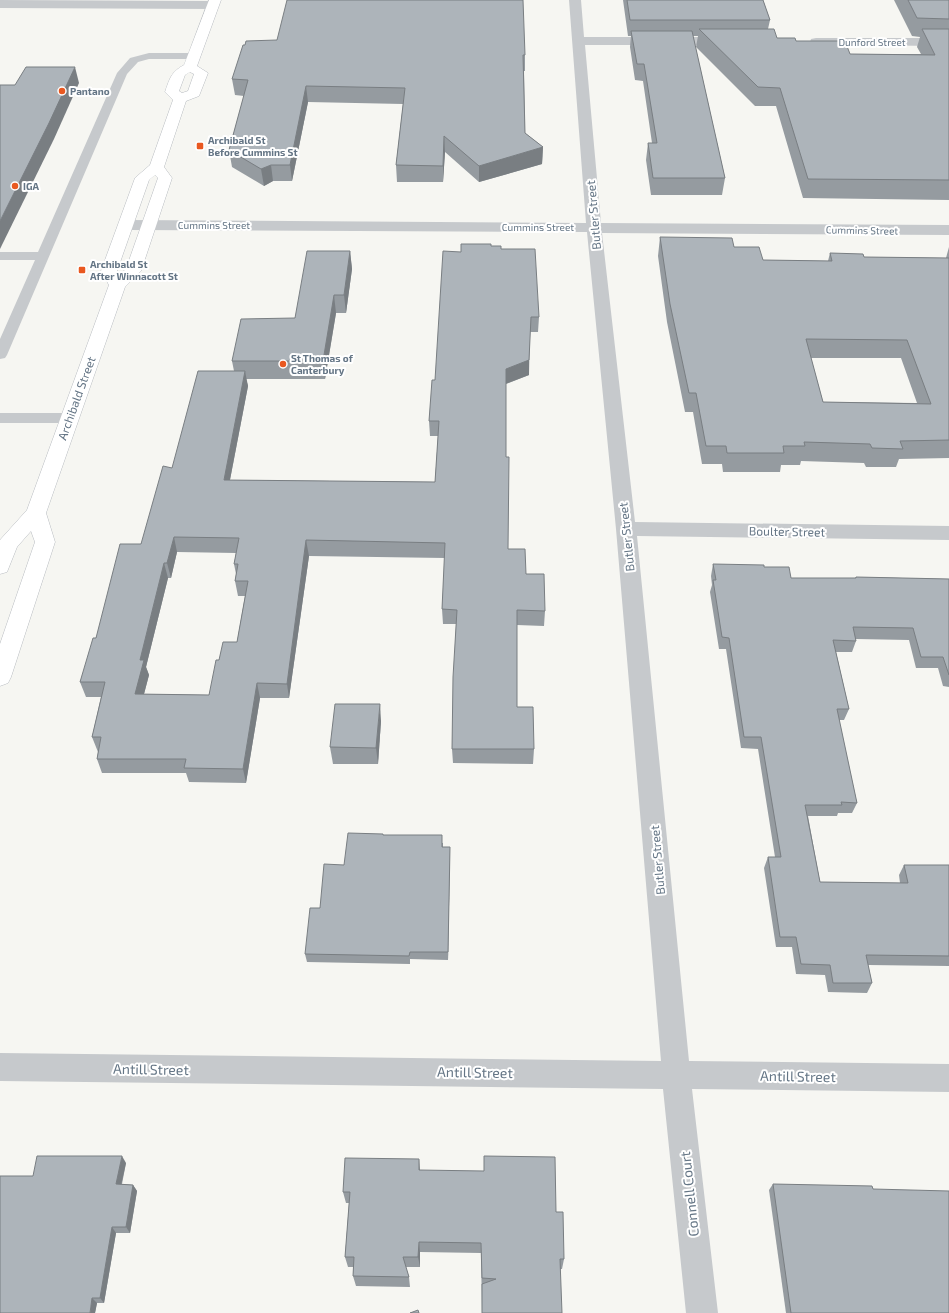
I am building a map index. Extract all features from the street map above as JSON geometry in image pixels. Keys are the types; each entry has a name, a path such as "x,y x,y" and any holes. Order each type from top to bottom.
{"street":[{"name":"Butler Street","path":"575,0 594,227 626,529 676,1074"},
{"path":"0,4 214,3 192,61 179,73 172,92 180,99"},
{"path":"578,41 736,41"},
{"name":"Dunford Street","path":"807,42 949,42"},
{"path":"157,167 165,178 150,225 133,271 117,284 109,271 142,178 157,167 180,99 194,93 201,73 192,61"},
{"name":"Cummins Street","path":"126,225 949,230"},
{"name":"Archibald Street","path":"0,567 8,544 36,512 117,284"},
{"path":"0,677 8,635 45,542 36,512"},
{"name":"Boulter Street","path":"626,529 949,533"},
{"name":"Antill Street","path":"0,1067 949,1078"},
{"name":"Connell Court","path":"676,1074 702,1313"}],"lane":[{"path":"0,355 122,73 134,60 149,56 192,61"},
{"path":"168,67 192,61"},
{"path":"122,73 147,67"},
{"path":"0,256 43,256"},
{"path":"0,418 69,418"}],"building":[{"path":"287,0 523,0 525,133 543,147 479,166 444,136 443,166 396,165 405,88 306,86 290,165 271,165 261,169 229,150 248,80 232,79 243,45 245,45 246,41 277,40"},
{"path":"627,0 763,0 770,20 630,20"},
{"path":"908,0 949,0 949,19 917,18"},
{"path":"699,29 774,29 777,38 795,38 796,41 845,41 850,54 935,55 922,29 949,29 949,180 808,179 780,88 758,87"},
{"path":"631,31 692,31 725,178 653,178 648,143 657,143 644,64 637,64"},
{"path":"26,67 75,67 0,221 0,85 15,85"},
{"path":"660,237 732,238 734,247 759,247 763,260 832,261 830,253 863,254 864,257 949,258 949,440 900,441 903,449 872,448 870,444 804,442 805,446 783,446 784,453 727,453 726,446 706,446 696,393 689,393 670,304","holes":["806,339 907,340 931,404 823,402"]},
{"path":"461,244 491,244 491,246 501,246 501,249 535,249 539,317 531,317 529,360 506,369 506,457 509,457 508,549 525,549 526,574 544,574 545,611 517,610 517,707 533,707 534,749 452,749 453,677 457,610 442,609 445,543 306,540 287,684 257,683 243,769 184,768 186,759 97,759 101,737 92,737 105,682 80,682 93,638 96,638 120,544 141,544 163,466 172,468 198,371 245,371 224,480 435,482 439,421 429,421 432,380 435,380 443,251 461,252","holes":["174,537 239,538 234,564 238,564 235,581 248,581 237,642 223,642 219,660 216,660 209,695 135,694 144,660 140,660 164,563 167,563"]},
{"path":"307,251 350,251 344,295 334,295 323,361 232,361 241,319 295,318"},
{"path":"713,564 789,567 791,578 856,577 949,579 949,675 943,657 921,657 913,628 853,627 856,641 833,640 849,709 837,709 857,803 841,802 842,805 805,805 820,882 908,883 904,865 949,865 949,956 866,955 872,983 833,983 830,965 801,964 796,937 780,937 768,857 781,857 761,737 744,737 729,638 722,637 713,580 716,580"},
{"path":"335,704 380,704 376,748 330,747"},
{"path":"348,833 383,835 442,835 442,847 450,847 448,952 410,952 409,956 305,954 310,908 320,908 324,864 344,865"},
{"path":"37,1156 122,1156 116,1184 133,1185 126,1227 112,1227 100,1298 92,1298 90,1313 0,1313 0,1176 33,1176"},
{"path":"484,1156 555,1157 556,1212 563,1212 564,1259 560,1259 562,1313 482,1313 482,1284 496,1279 482,1278 481,1243 419,1242 418,1257 403,1257 409,1277 353,1276 354,1257 345,1257 350,1192 343,1192 345,1158 419,1159 419,1170 484,1171"},
{"path":"773,1184 872,1186 873,1189 949,1191 949,1313 791,1313"},
{"path":"418,1310 419,1313 410,1313"}],"place":[{"name":"Pantano","path":"62,91"},
{"name":"Archibald St Before Cummins St","path":"200,146"},
{"name":"IGA","path":"15,186"},
{"name":"Archibald St After Winnacott St","path":"82,270"},
{"name":"St Thomas of Canterbury","path":"283,364"}]}
